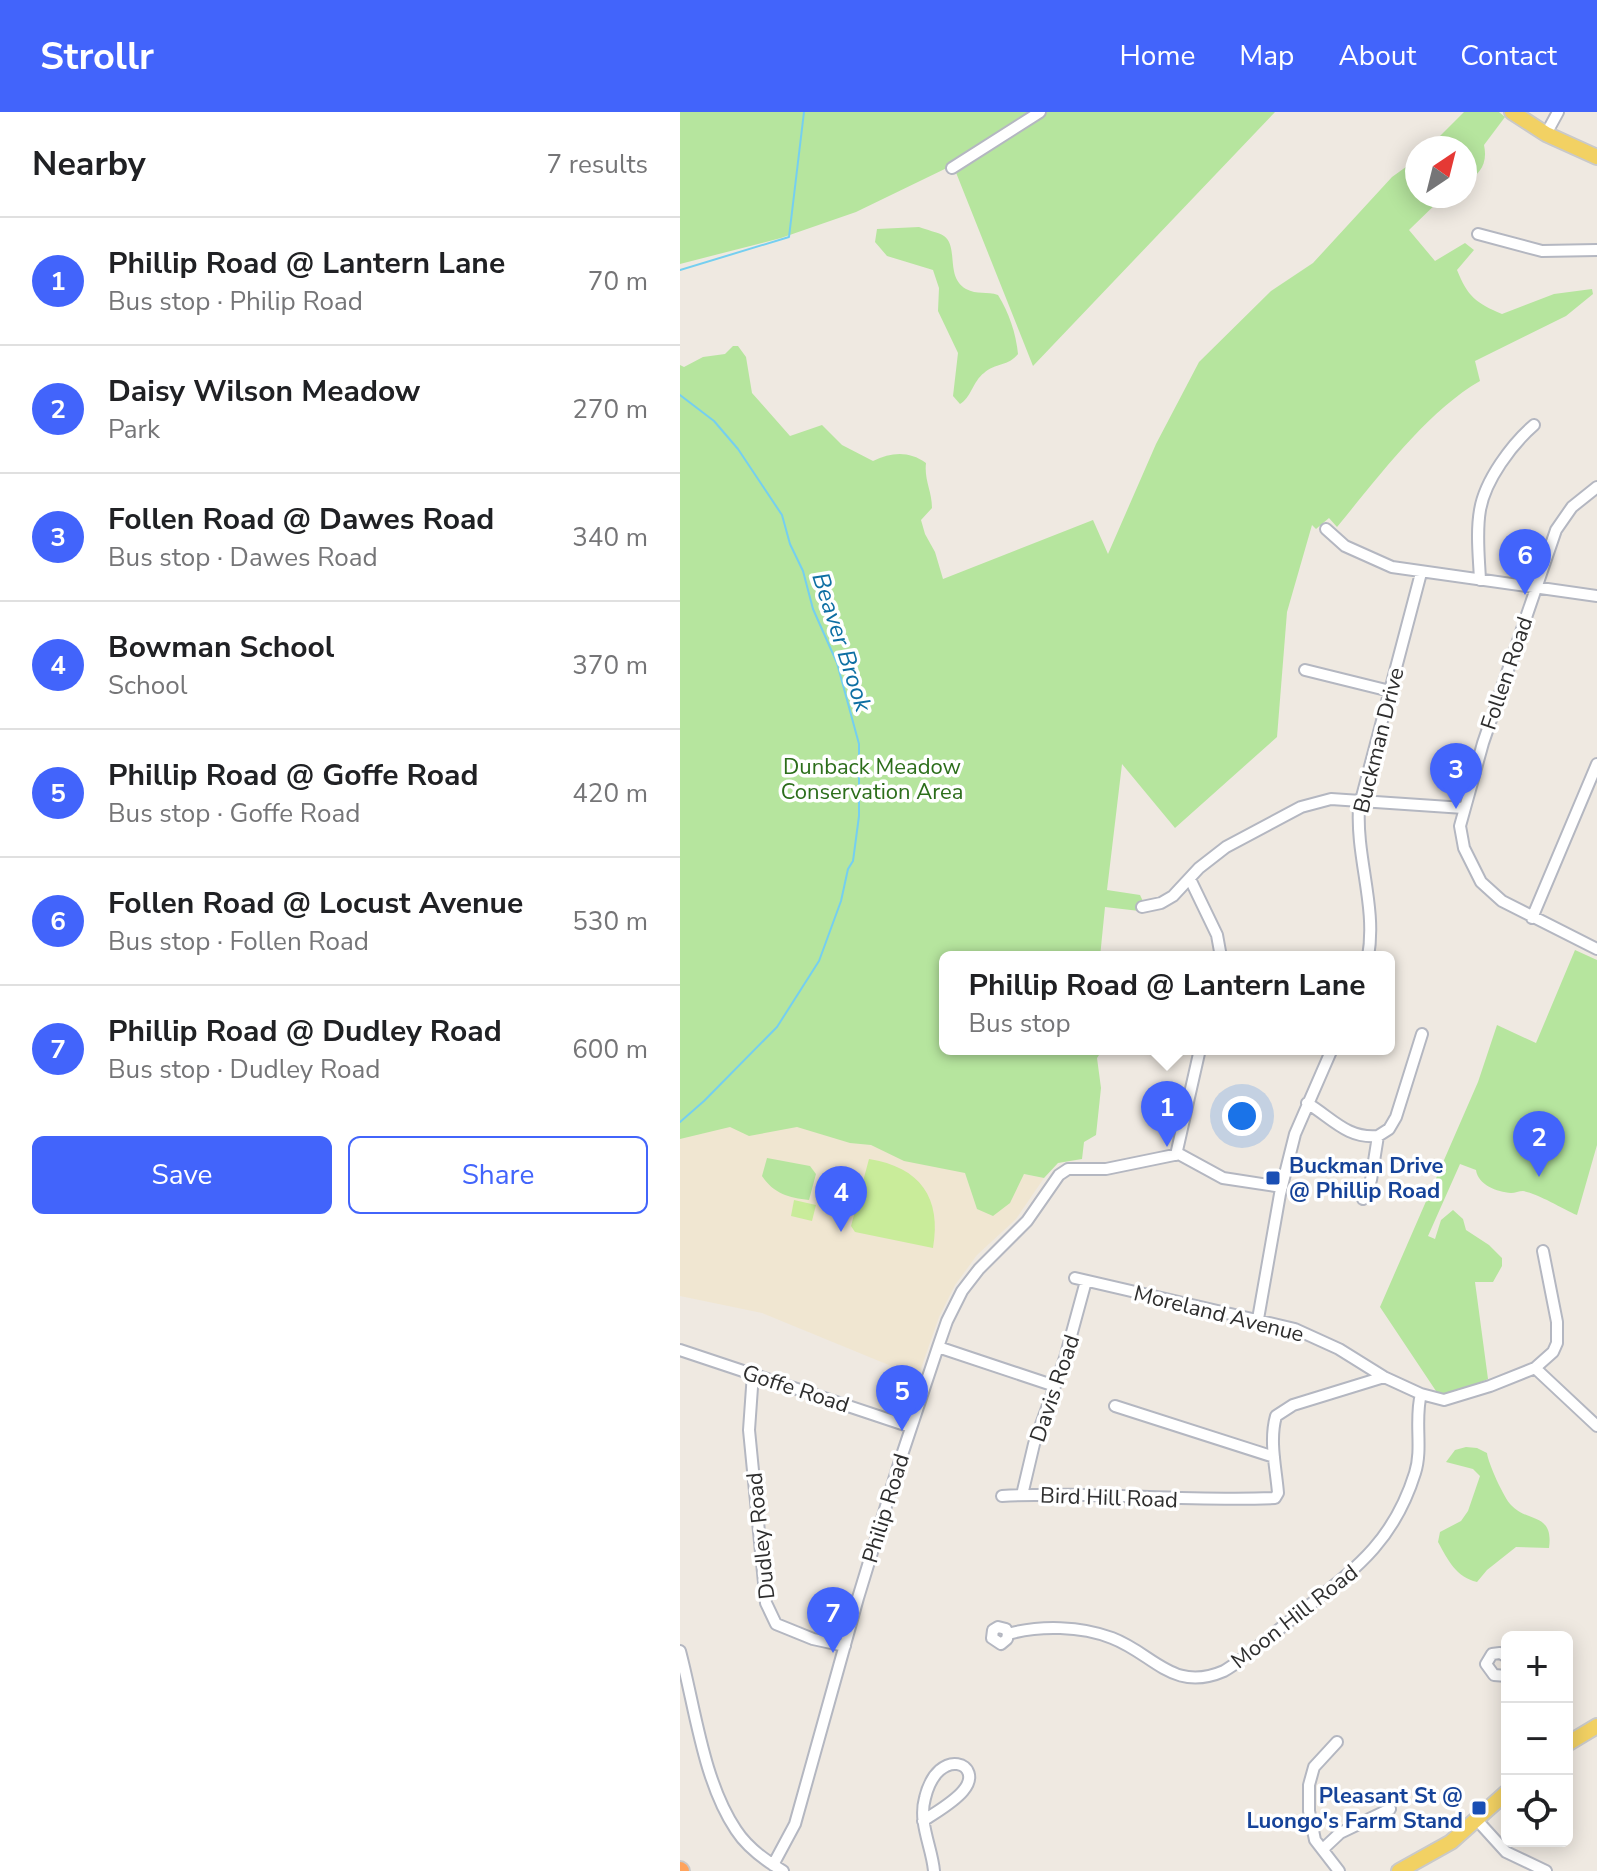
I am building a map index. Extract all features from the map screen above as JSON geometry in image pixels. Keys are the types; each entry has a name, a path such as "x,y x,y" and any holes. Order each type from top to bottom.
{"main road":[{"path":"1512,112 1546,134 1597,157"},
{"path":"1573,1740 1597,1726"},
{"path":"1399,1871 1451,1842 1501,1797"}],"street":[{"path":"952,168 1040,112"},
{"path":"1546,134 1558,112"},
{"path":"1478,234 1542,251 1576,253 1597,250"},
{"path":"1480,580 1478,532 1485,495 1523,434 1534,425"},
{"name":"Follen Road","path":"1597,487 1572,507 1556,530 1483,743 1460,826 1464,848 1481,882 1502,901 1597,949"},
{"path":"1326,529 1345,546 1364,557 1392,567 1597,596"},
{"name":"Buckman Drive","path":"1368,951 1370,923 1358,828 1361,802 1421,573"},
{"path":"1305,670 1390,691"},
{"path":"1532,918 1596,770"},
{"path":"1142,907 1161,903 1173,896 1226,847 1301,807 1331,799 1464,808"},
{"path":"1190,879 1217,935 1220,951"},
{"path":"1307,1103 1345,1131 1364,1137 1378,1136 1389,1129 1396,1117 1422,1034"},
{"path":"1199,1055 1176,1155 1193,1160 1223,1178 1282,1187"},
{"path":"1258,1319 1295,1134 1329,1055"},
{"path":"1363,1199 1371,1180 1378,1136"},
{"name":"Philip Road","path":"778,1868 795,1824 911,1427 947,1321 962,1291 979,1269 1027,1221 1059,1175 1068,1169 1106,1169 1176,1155"},
{"path":"1543,1251 1558,1334 1553,1352 1535,1368 1597,1426"},
{"name":"Moreland Avenue","path":"1080,1279 1295,1329 1431,1399 1452,1399 1535,1368"},
{"name":"Davis Road","path":"1022,1495 1034,1444 1055,1386 1080,1279"},
{"path":"938,1347 1055,1386"},
{"name":"Goffe Road","path":"680,1350 911,1427"},
{"name":"Dudley Road","path":"753,1373 749,1430 766,1603 776,1624 813,1639 845,1646"},
{"path":"1115,1406 1274,1457 1273,1426 1282,1410 1338,1389 1384,1377"},
{"name":"Moon Hill Road","path":"1008,1634 1045,1629 1088,1631 1122,1642 1166,1671 1181,1677 1206,1677 1224,1671 1355,1568 1382,1542 1401,1510 1416,1469 1421,1394"},
{"name":"Bird Hill Road","path":"1002,1496 1070,1494 1217,1500 1275,1498 1278,1493 1274,1457"},
{"path":"680,1651 684,1681 721,1801 736,1832 778,1868"},
{"path":"1501,1654 1492,1654 1486,1664 1494,1675 1501,1676"},
{"path":"1337,1742 1314,1767 1309,1785 1311,1832 1339,1871"},
{"path":"923,1821 962,1793 969,1781 969,1773 964,1767 954,1762 947,1763 938,1772 925,1796 923,1821 934,1871"},
{"path":"1323,1849 1340,1833 1390,1809"},
{"path":"1476,1819 1506,1852 1546,1871"}],"shaded area":[{"path":"680,1092 944,1158 1044,1178 1016,1219 977,1255 955,1285 939,1317 918,1377 762,1313 680,1296"}],"green space":[{"path":"680,112 1275,112 1033,366 953,165 856,212 781,238 680,264"},
{"path":"1464,112 1499,112 1505,117 1484,145 1485,158 1477,174 1477,136 1440,136"},
{"name":"Dunback Meadow Conservation Area","path":"1405,168 1405,208 1432,208 1409,230 1435,261 1465,243 1474,250 1457,270 1469,293 1479,302 1502,314 1554,294 1592,289 1593,294 1566,316 1475,361 1480,381 1460,394 1422,428 1337,527 1329,518 1316,529 1312,525 1287,612 1277,737 1175,828 1122,764 1107,890 1140,895 1148,912 1105,907 1101,951 939,951 939,1055 1099,1055 1101,1088 1096,1135 1084,1142 1082,1159 1058,1163 1044,1178 1024,1174 1010,1203 993,1216 977,1209 965,1173 904,1161 871,1145 850,1143 797,1127 749,1136 730,1127 680,1139 680,365 684,367 703,357 725,354 733,346 738,346 746,357 752,393 790,436 822,425 842,445 873,461 900,454 926,463 932,508 921,520 943,579 1093,520 1108,554 1156,444 1199,362 1271,291 1313,263 1392,177"},
{"path":"919,227 944,236 948,241 960,284 970,291 998,295 1016,338 1018,354 984,373 960,404 953,396 958,353 938,311 939,288 933,270 887,256 875,242 877,229"},
{"path":"1575,950 1597,960 1597,1145 1577,1215 1529,1192 1511,1193 1494,1189 1480,1180 1476,1170 1460,1164 1428,1236 1435,1239 1441,1220 1453,1210 1463,1219 1466,1230 1502,1258 1502,1266 1493,1282 1475,1282 1488,1379 1455,1393 1438,1394 1380,1307 1478,1082 1497,1025 1536,1043"},
{"path":"767,1158 810,1166 816,1174 809,1200 782,1194 766,1182 762,1176"},
{"path":"869,1159 902,1169 924,1188 934,1214 933,1248 855,1232 851,1226"},
{"path":"794,1200 816,1205 812,1221 791,1216"},
{"path":"1466,1447 1487,1453 1508,1501 1517,1511 1543,1523 1549,1537 1549,1548 1516,1547 1477,1582 1458,1572 1438,1542 1440,1532 1461,1521 1468,1511 1480,1476 1473,1469 1446,1462 1455,1450"}],"waterway":[{"path":"680,270 789,237 804,112"},
{"name":"Beaver Brook","path":"680,395 714,421 738,449 782,515 790,544 803,571 813,609 837,663 859,744 859,816 853,861 819,961 777,1027 680,1122"}],"place":[{"name":"Follen Road @ Locust Avenue","path":"1525,595"},
{"name":"Follen Road @ Dawes Road","path":"1456,809"},
{"name":"Phillip Road @ Lantern Lane","path":"1167,1147"},
{"name":"Daisy Wilson Meadow","path":"1539,1177"},
{"name":"Buckman Drive @ Phillip Road","path":"1273,1178"},
{"name":"Bowman School","path":"841,1232"},
{"name":"Phillip Road @ Goffe Road","path":"902,1431"},
{"name":"Phillip Road @ Dudley Road","path":"833,1653"},
{"name":"Pleasant St @ Luongo's Farm Stand","path":"1479,1808"}]}
